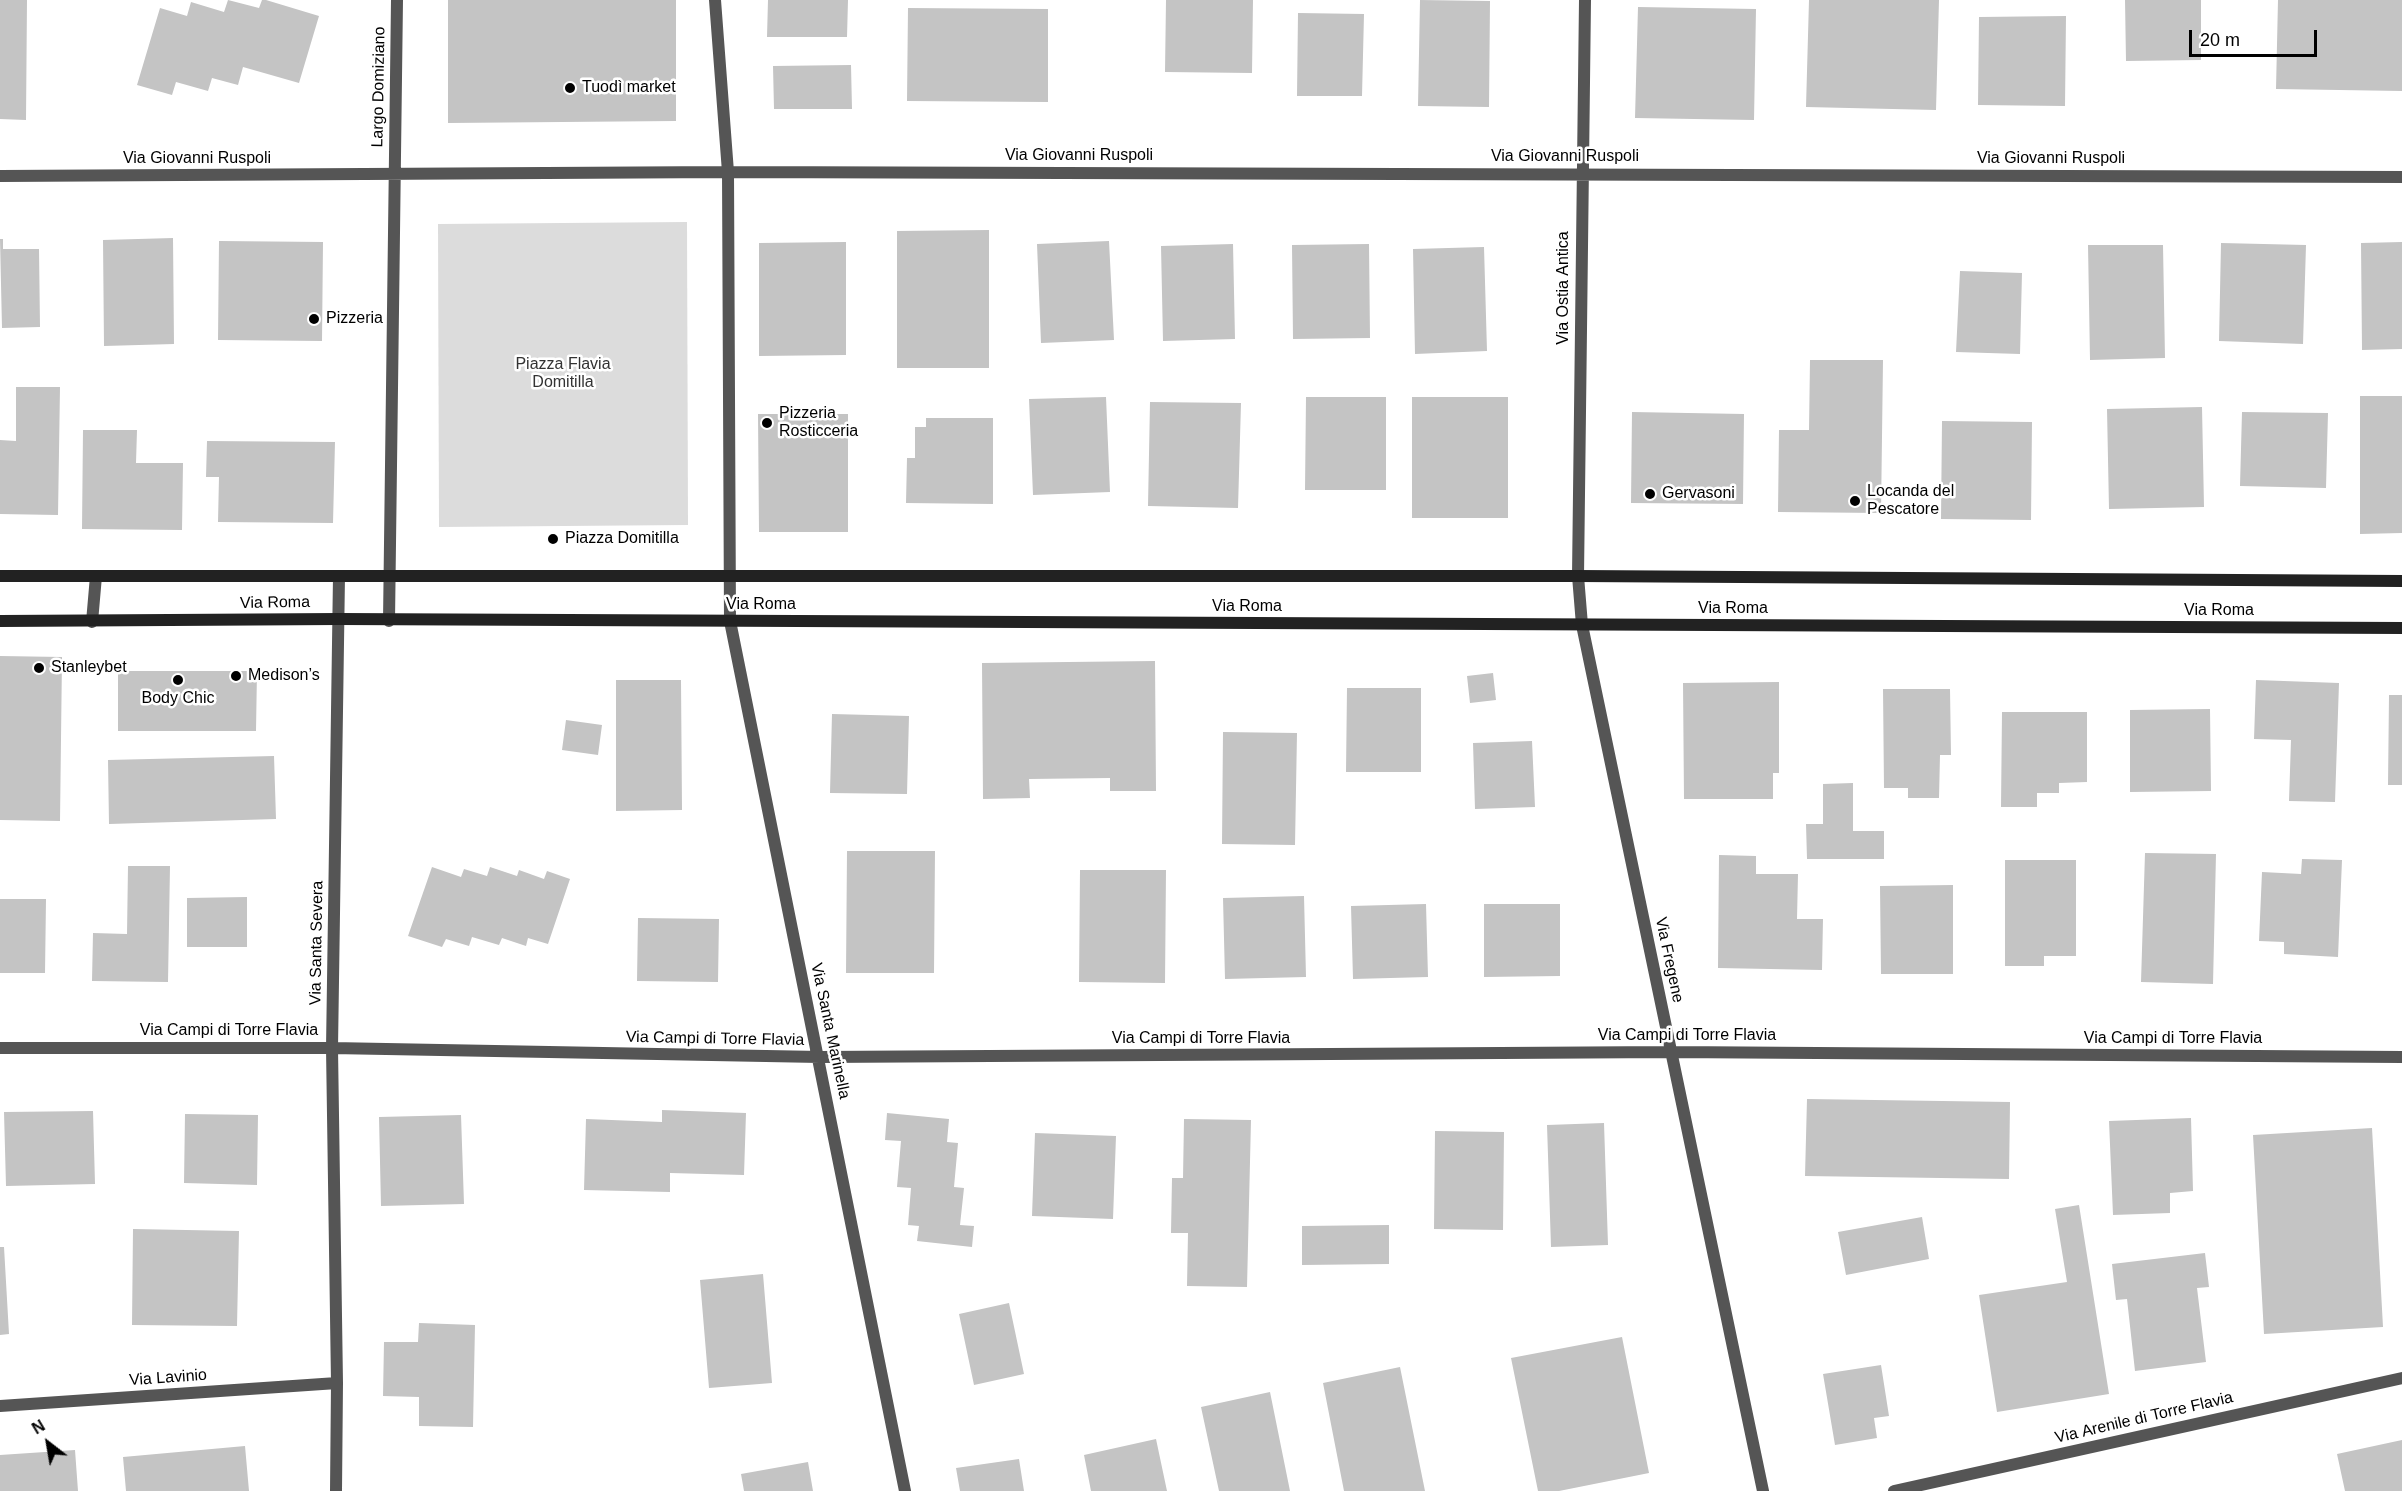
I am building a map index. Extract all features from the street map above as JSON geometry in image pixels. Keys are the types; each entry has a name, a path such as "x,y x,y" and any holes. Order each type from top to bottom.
{"street":[{"name":"Largo Domiziano","path":"393,175 397,0"},
{"path":"715,0 728,172 730,578"},
{"name":"Via Ostia Antica","path":"1578,576 1581,174 1585,0"},
{"path":"390,621 393,175 728,172"},
{"name":"Via Giovanni Ruspoli","path":"728,172 2402,177"},
{"name":"Via Giovanni Ruspoli","path":"0,176 393,175"},
{"name":"Via Roma","path":"0,576 390,575 730,578 1578,576 2402,581"},
{"path":"92,622 96,576"},
{"name":"Via Santa Severa","path":"336,1491 338,1383 332,1048 339,576"},
{"name":"Via Fregene","path":"1578,576 1582,625 1762,1491"},
{"name":"Via Santa Marinella","path":"730,578 730,621 820,1058 905,1491"},
{"name":"Via Roma","path":"0,621 339,619 2402,628"},
{"name":"Via Campi di Torre Flavia","path":"0,1047 332,1048 820,1058 1671,1052 2402,1057"},
{"name":"Via Arenile di Torre Flavia","path":"1894,1491 2402,1378"},
{"name":"Via Lavinio","path":"0,1406 338,1383"}],"green space":[{"name":"Piazza Flavia Domitilla","path":"687,222 688,525 439,527 438,224"}],"building":[{"path":"0,0 27,0 26,120 0,119"},
{"path":"228,0 259,8 262,0 266,0 319,16 299,83 243,67 238,85 212,78 208,91 176,82 172,95 137,85 160,8 187,16 191,2 224,12"},
{"path":"448,0 676,0 676,121 448,123"},
{"path":"768,0 848,0 847,37 767,37"},
{"path":"1166,0 1253,0 1252,73 1165,72"},
{"path":"1420,0 1490,1 1489,107 1418,106"},
{"path":"1809,0 1939,0 1936,110 1806,107"},
{"path":"2125,0 2201,0 2201,60 2126,61"},
{"path":"2278,0 2402,0 2402,91 2276,89"},
{"path":"1638,7 1756,9 1754,120 1635,118"},
{"path":"908,8 1048,9 1048,102 907,101"},
{"path":"1298,13 1364,14 1362,96 1297,96"},
{"path":"2066,16 2065,106 1978,105 1979,17"},
{"path":"851,65 852,109 774,109 773,66"},
{"path":"989,230 989,368 897,368 897,231"},
{"path":"173,238 174,344 104,346 103,240"},
{"path":"0,239 3,239 3,249 39,249 40,327 2,328"},
{"path":"219,241 323,242 322,341 218,340"},
{"path":"1109,241 1114,340 1041,343 1037,244"},
{"path":"846,242 846,355 759,356 759,243"},
{"path":"2402,242 2402,349 2362,350 2361,243"},
{"path":"2221,243 2306,245 2303,344 2219,341"},
{"path":"1233,244 1235,339 1163,341 1161,246"},
{"path":"1369,244 1370,338 1293,339 1292,245"},
{"path":"2088,245 2163,245 2165,358 2090,360"},
{"path":"1484,247 1487,351 1415,354 1413,249"},
{"path":"1960,271 2022,273 2020,354 1956,352"},
{"path":"1810,360 1883,360 1881,513 1778,512 1779,430 1809,430"},
{"path":"16,387 60,387 58,515 0,514 0,440 16,441"},
{"path":"2360,396 2402,396 2402,533 2360,534"},
{"path":"1106,397 1110,492 1033,495 1029,399"},
{"path":"1306,397 1386,397 1386,490 1305,490"},
{"path":"1412,397 1508,397 1508,518 1412,518"},
{"path":"1150,402 1241,403 1238,508 1148,506"},
{"path":"2202,407 2204,507 2109,509 2107,409"},
{"path":"1632,412 1744,414 1743,504 1631,503"},
{"path":"2242,412 2328,413 2326,488 2240,486"},
{"path":"758,414 848,414 848,532 759,532"},
{"path":"926,418 993,418 993,504 906,503 907,458 915,458 915,427 926,427"},
{"path":"1942,421 2032,422 2031,520 1941,519"},
{"path":"83,430 137,430 136,463 183,463 182,530 82,529"},
{"path":"207,441 335,442 333,523 218,522 219,477 206,477"},
{"path":"0,656 62,657 60,821 0,820"},
{"path":"1155,661 1156,791 1110,791 1110,778 1029,779 1030,798 983,799 982,663"},
{"path":"118,671 257,671 256,731 118,731"},
{"path":"1493,673 1496,700 1470,703 1467,676"},
{"path":"616,680 681,680 682,810 616,811"},
{"path":"2256,680 2339,683 2335,802 2289,801 2291,740 2254,739"},
{"path":"1779,682 1779,773 1773,773 1773,799 1684,799 1683,683"},
{"path":"1347,688 1421,688 1421,772 1346,772"},
{"path":"1883,689 1950,689 1951,755 1940,755 1939,798 1908,798 1908,788 1884,788"},
{"path":"2389,695 2402,695 2402,785 2388,785"},
{"path":"2210,709 2211,791 2130,792 2130,710"},
{"path":"2002,712 2087,712 2087,782 2059,783 2059,793 2037,793 2037,807 2001,807"},
{"path":"832,714 909,716 907,794 830,793"},
{"path":"566,720 602,725 598,755 562,750"},
{"path":"1223,732 1297,733 1295,845 1222,844"},
{"path":"1532,741 1535,807 1475,809 1473,743"},
{"path":"274,756 276,819 109,824 108,760"},
{"path":"1853,783 1853,831 1884,831 1884,859 1807,859 1806,824 1823,824 1823,784"},
{"path":"847,851 935,851 934,973 846,973"},
{"path":"2145,853 2216,854 2213,984 2141,982"},
{"path":"1719,855 1756,856 1756,874 1798,874 1797,919 1823,919 1822,970 1718,968"},
{"path":"2302,859 2342,860 2338,957 2284,954 2284,942 2259,941 2262,872 2301,874"},
{"path":"2005,860 2076,860 2076,956 2044,956 2044,966 2005,966"},
{"path":"128,866 170,866 168,982 92,981 93,933 127,934"},
{"path":"432,867 461,877 464,869 487,876 490,867 517,876 519,870 544,879 547,871 570,879 548,944 528,938 526,946 502,938 499,945 472,937 469,946 446,939 442,947 408,936"},
{"path":"1080,870 1166,870 1165,983 1079,982"},
{"path":"1953,885 1953,974 1881,974 1880,886"},
{"path":"1304,896 1306,977 1225,979 1223,898"},
{"path":"247,897 247,947 187,947 187,898"},
{"path":"0,899 46,899 45,973 0,973"},
{"path":"1426,904 1428,977 1353,979 1351,906"},
{"path":"1484,904 1560,904 1560,976 1484,977"},
{"path":"638,918 719,919 718,982 637,981"},
{"path":"1807,1099 2010,1102 2009,1179 1805,1176"},
{"path":"662,1110 746,1113 744,1175 670,1173 670,1192 584,1190 586,1119 662,1122"},
{"path":"93,1111 95,1184 6,1186 4,1112"},
{"path":"887,1113 949,1119 947,1142 958,1143 954,1187 964,1188 960,1225 974,1226 972,1247 917,1241 919,1226 908,1225 911,1188 897,1187 901,1141 885,1140"},
{"path":"185,1114 258,1115 257,1185 184,1183"},
{"path":"461,1115 464,1204 381,1206 379,1117"},
{"path":"2191,1118 2193,1191 2170,1193 2170,1213 2113,1215 2109,1121"},
{"path":"1184,1119 1251,1120 1247,1287 1187,1286 1188,1233 1171,1233 1172,1178 1183,1178"},
{"path":"1604,1123 1608,1245 1551,1247 1547,1125"},
{"path":"2372,1128 2383,1327 2264,1334 2253,1135"},
{"path":"1435,1131 1504,1132 1503,1230 1434,1229"},
{"path":"1035,1133 1116,1136 1113,1219 1032,1216"},
{"path":"2079,1205 2109,1394 1997,1412 1979,1295 2067,1282 2055,1209"},
{"path":"1922,1217 1929,1259 1846,1275 1838,1232"},
{"path":"1389,1225 1389,1264 1302,1265 1302,1226"},
{"path":"133,1229 239,1231 237,1326 132,1325"},
{"path":"0,1247 4,1247 9,1334 0,1335"},
{"path":"2205,1253 2209,1287 2197,1288 2206,1362 2135,1371 2127,1299 2116,1300 2112,1264"},
{"path":"763,1274 772,1383 709,1388 700,1280"},
{"path":"1009,1303 1024,1374 974,1385 959,1314"},
{"path":"419,1323 475,1325 473,1427 419,1426 419,1397 383,1396 384,1342 418,1342"},
{"path":"1622,1337 1649,1473 1559,1491 1538,1491 1511,1358"},
{"path":"1881,1365 1889,1416 1874,1418 1877,1438 1835,1445 1823,1374"},
{"path":"1400,1367 1425,1491 1344,1491 1323,1383"},
{"path":"1270,1392 1290,1491 1219,1491 1201,1407"},
{"path":"1156,1439 1167,1491 1091,1491 1084,1455"},
{"path":"2402,1440 2402,1491 2345,1491 2337,1454"},
{"path":"245,1446 249,1491 126,1491 123,1457"},
{"path":"75,1450 78,1491 0,1491 0,1455"},
{"path":"1019,1459 1024,1491 960,1491 956,1468"},
{"path":"808,1462 813,1491 744,1491 741,1474"}],"place":[{"name":"Tuodì market","path":"570,88"},
{"name":"Pizzeria","path":"314,319"},
{"name":"Pizzeria Rosticceria","path":"767,423"},
{"name":"Gervasoni","path":"1650,494"},
{"name":"Locanda del Pescatore","path":"1855,501"},
{"name":"Piazza Domitilla","path":"553,539"},
{"name":"Stanleybet","path":"39,668"},
{"name":"Medison’s","path":"236,676"},
{"name":"Body Chic","path":"178,680"}]}
